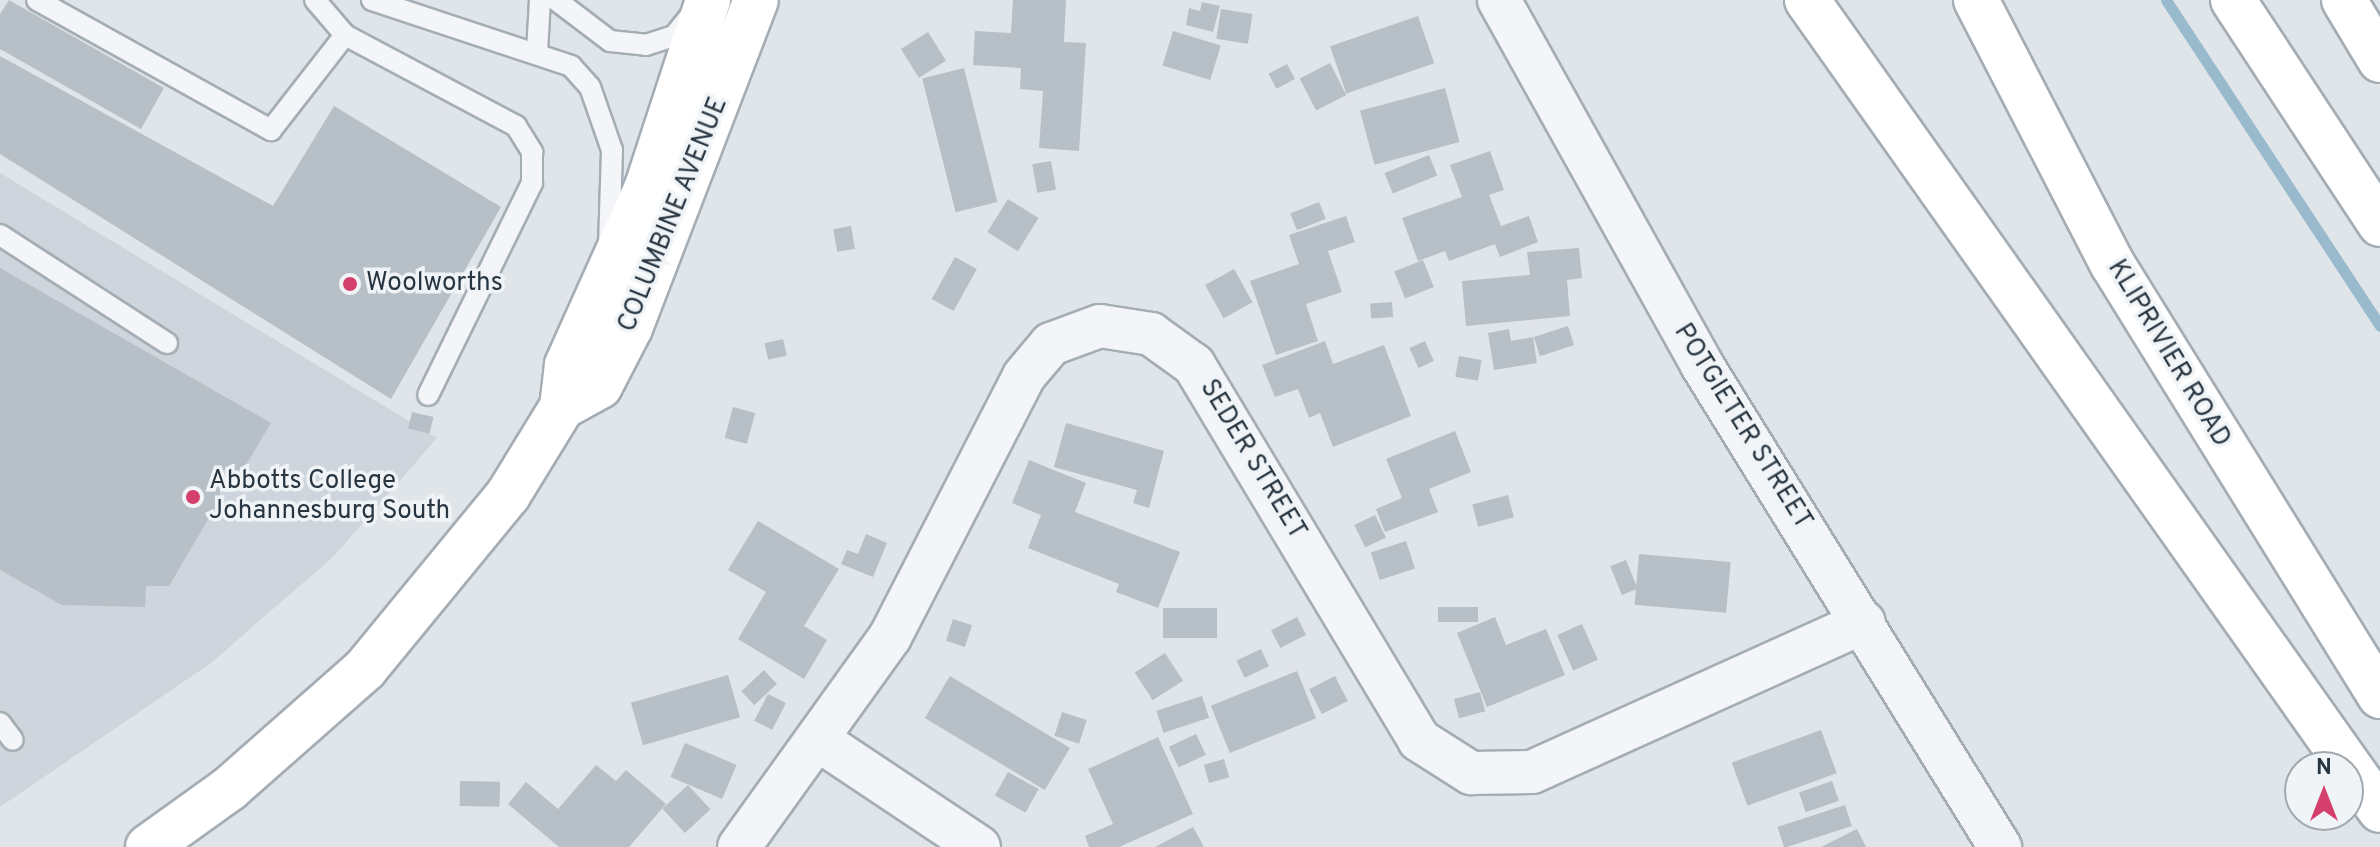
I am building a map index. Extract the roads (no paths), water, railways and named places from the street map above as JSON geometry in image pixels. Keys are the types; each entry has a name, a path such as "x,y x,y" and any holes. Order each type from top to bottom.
{"main road":[{"name":"COLUMBINE AVENUE","path":"148,847 241,780 365,669 482,531 562,407 567,365 652,172 705,0"},
{"name":"COLUMBINE AVENUE","path":"562,407 600,386 630,328 756,0"},
{"path":"1807,0 2380,810"},
{"name":"KLIPRIVIER ROAD","path":"1976,0 2113,265 2380,696"},
{"path":"2233,0 2380,224"},
{"path":"2344,0 2380,60"}],"street":[{"name":"POTGIETER STREET","path":"1499,0 1702,365 1864,622 2000,847"},
{"name":"SEDER STREET","path":"739,847 820,741 937,555 1024,376 1051,344 1100,326 1151,334 1194,365 1419,740 1471,773 1532,772 1864,622"},
{"path":"820,741 979,847"}],"lane":[{"path":"37,0 271,130 345,35"},
{"path":"315,0 345,35 516,126 532,152 532,183 428,395"},
{"path":"372,0 537,52 571,66 590,87 612,150 607,279"},
{"path":"537,52 540,0"},
{"path":"556,0 610,41 646,45 674,36 705,0"},
{"path":"0,235 167,343"},
{"path":"0,723 13,740"}],"waterway":[{"path":"2166,0 2380,326"}],"place":[{"name":"Woolworths","path":"350,284"},
{"name":"Abbotts College Johannesburg South","path":"193,497"}]}
